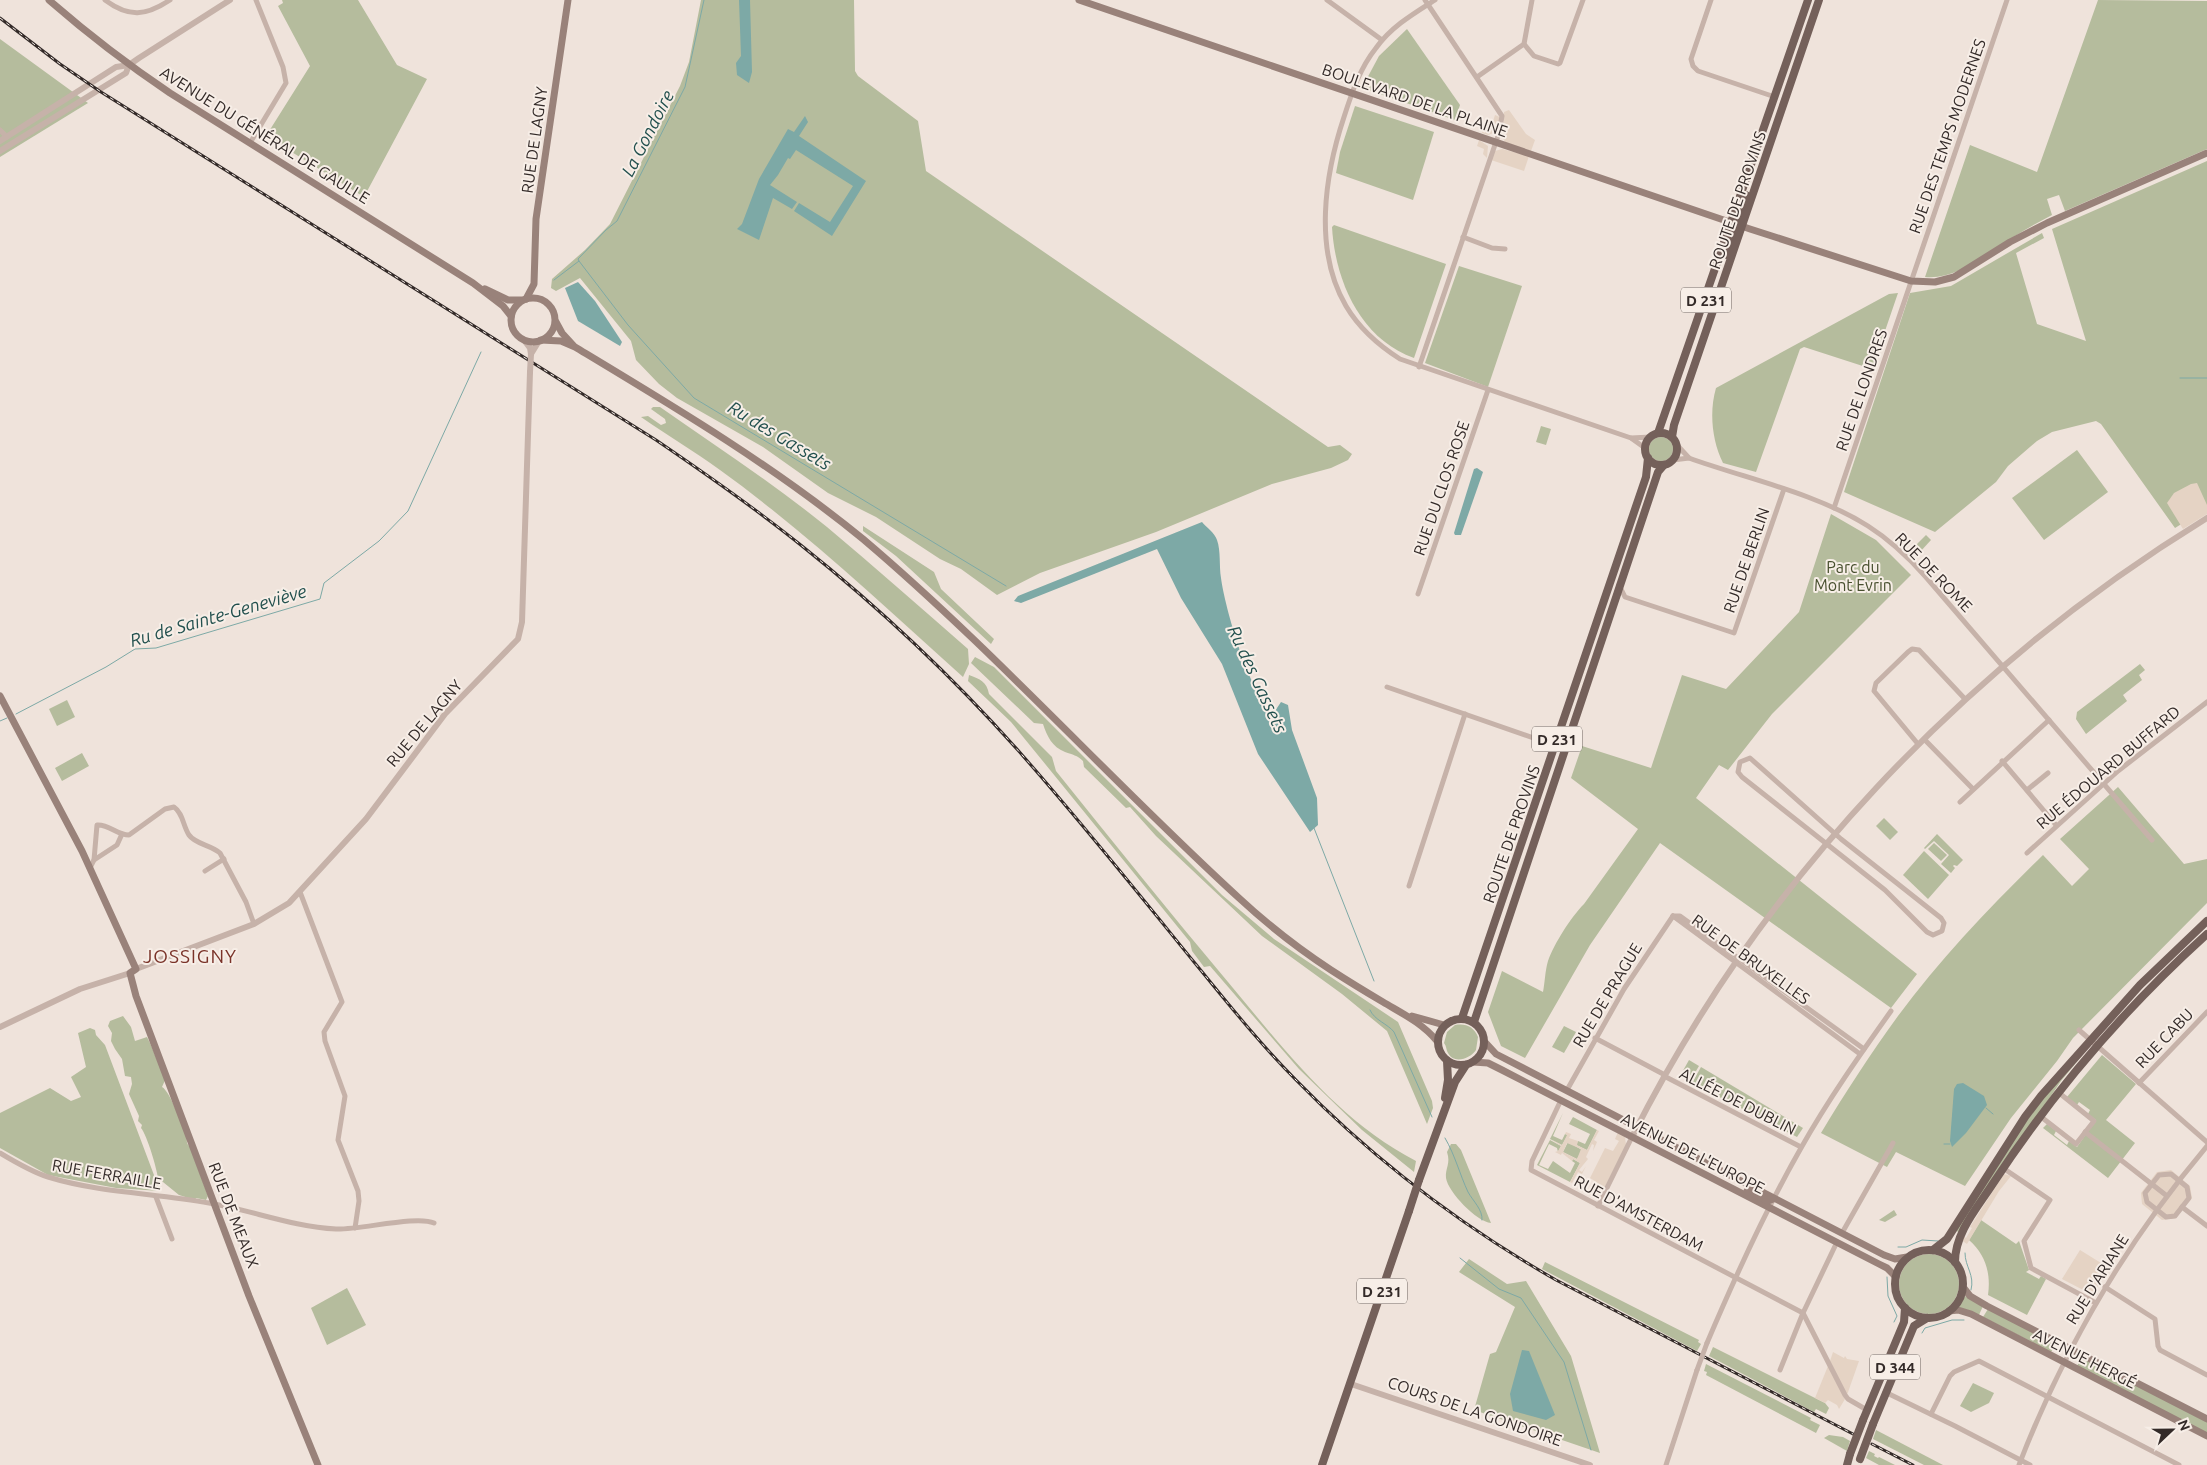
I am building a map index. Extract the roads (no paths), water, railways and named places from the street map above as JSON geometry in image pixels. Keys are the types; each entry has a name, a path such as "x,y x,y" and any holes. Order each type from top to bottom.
{"main road":[{"name":"AVENUE DU GÉNÉRAL DE GAULLE","path":"49,0 82,29 130,65 473,283 503,306 511,316"},
{"name":"RUE DE LAGNY","path":"542,299 534,284 536,219 568,0"},
{"name":"BOULEVARD DE LA PLAINE","path":"1080,0 1737,224 1911,281 1935,282 1954,277 2010,242 2047,222 2207,153"},
{"name":"ROUTE DE PROVINS","path":"1672,437 1714,307 1751,166 1808,0"},
{"name":"ROUTE DE PROVINS","path":"1655,435 1737,224 1819,0"},
{"name":"AVENUE DU GÉNÉRAL DE GAULLE","path":"473,283 508,300 524,299"},
{"name":"RUE DE LAGNY","path":"524,299 534,284"},
{"path":"575,347 557,326 552,308 542,299 524,299 515,307 511,316 514,330 524,340 561,341 575,347 668,403 774,473 861,538 942,610 1240,899 1279,932 1332,971 1407,1014 1430,1032 1437,1041 1440,1052 1448,1061 1453,1064 1469,1063"},
{"path":"540,341 552,332 556,320"},
{"path":"1666,433 1672,437 1678,450 1673,460 1664,465 1653,462 1648,458 1645,448 1655,435 1666,433"},
{"name":"ROUTE DE PROVINS","path":"1462,1018 1646,477 1648,458"},
{"name":"ROUTE DE PROVINS","path":"1474,1022 1658,472 1664,465"},
{"name":"RUE DE MEAUX","path":"0,696 90,868 133,971 139,1004 214,1204 318,1465"},
{"path":"1933,1250 1947,1239 2024,1117 2093,1042 2140,984 2207,921"},
{"path":"1955,1262 1958,1241 2003,1168 2093,1042 2207,934"},
{"path":"1407,1014 1444,1025"},
{"path":"1437,1041 1438,1034 1444,1025 1450,1021 1462,1018 1474,1022 1483,1034 1484,1041"},
{"name":"D 231","path":"1322,1465 1442,1115 1455,1082 1469,1063 1482,1053 1484,1041"},
{"name":"AVENUE DE L'EUROPE","path":"1484,1041 1496,1054 1567,1090 1728,1186 1826,1224 1890,1258 1907,1257"},
{"name":"D 231","path":"1442,1115 1448,1080 1448,1061"},
{"name":"AVENUE DE L'EUROPE","path":"1469,1063 1488,1063 1560,1103 1686,1152 1837,1242 1887,1268 1896,1277"},
{"path":"1933,1250 1947,1255 1955,1262 1961,1274 1963,1288 1958,1302 1949,1311 1939,1316 1926,1318 1905,1308 1896,1293 1896,1277 1900,1266 1907,1257 1920,1251 1933,1250"},
{"name":"AVENUE HERGÉ","path":"1963,1288 1977,1301 2207,1419"},
{"name":"D 344","path":"1847,1465 1863,1420 1904,1322 1905,1308"},
{"name":"AVENUE HERGÉ","path":"1949,1311 1958,1310 1971,1314 2207,1436"},
{"name":"D 344","path":"1859,1462 1884,1392 1914,1326 1926,1318"}],"street":[{"path":"106,0 121,10 134,14 150,12 167,1"},
{"path":"0,141 116,67 130,65 230,0"},
{"path":"250,143 286,83 283,67 256,0"},
{"path":"1327,0 1382,40"},
{"path":"1434,0 1426,2 1403,20 1382,40 1363,66 1334,146 1327,183 1327,235 1333,273 1345,304 1359,325 1383,348 1400,359 1630,438 1645,448"},
{"path":"1477,77 1524,44 1532,0"},
{"path":"1524,44 1534,56 1560,63 1583,0"},
{"path":"1711,0 1691,59 1692,66 1698,71 1774,97"},
{"name":"RUE DES TEMPS MODERNES","path":"1911,281 2007,0"},
{"path":"1419,367 1496,141 1502,116 1426,2"},
{"path":"0,151 126,73 130,65"},
{"path":"0,130 7,137"},
{"path":"1463,237 1492,248 1505,249"},
{"name":"RUE DE LONDRES","path":"1834,508 1911,281"},
{"path":"524,340 531,354 540,341"},
{"name":"RUE DE LAGNY","path":"0,1027 80,989 133,971 254,924 282,908 300,892 366,819 445,714 518,639 522,622 531,354"},
{"name":"RUE DU CLOS ROSE","path":"1418,594 1488,390"},
{"path":"1630,438 1655,435"},
{"path":"1676,445 1689,458"},
{"path":"1673,460 1689,458"},
{"name":"RUE DE ROME","path":"1689,458 1834,508 1869,526 1902,552 2152,840"},
{"name":"RUE DE BERLIN","path":"1625,597 1734,633 1784,490"},
{"path":"1598,1206 1664,1076 1737,960 1775,908 1835,833 1918,744 2002,666 2101,588 2207,518"},
{"path":"1613,606 1618,600 1625,597 1620,585"},
{"path":"1918,744 1874,690 1876,683 1908,652 1912,649 1919,650 1965,699"},
{"path":"1387,687 1556,744 1565,749"},
{"name":"RUE ÉDOUARD BUFFARD","path":"2028,853 2056,825 2104,783 2207,702"},
{"path":"1409,886 1465,714"},
{"path":"1960,802 2002,761 2049,720"},
{"path":"1924,739 1973,789"},
{"path":"1750,758 1755,761 1835,833 1941,918 1944,927 1942,931 1933,935 1926,932 1885,890 1742,777 1738,772 1740,762 1750,758"},
{"path":"2002,761 2056,825"},
{"path":"2027,790 2048,773"},
{"path":"90,868 94,860 97,825 106,826 122,834 131,835 140,825 172,807 178,811 190,837 213,847 224,859 246,902 254,924"},
{"path":"94,860 117,845 122,834"},
{"path":"205,871 224,859"},
{"path":"300,892 342,1002 324,1032 325,1041 345,1096 338,1140 358,1191 359,1201 355,1228"},
{"name":"RUE DE BRUXELLES","path":"1673,916 1862,1051"},
{"name":"RUE DE PRAGUE","path":"1567,1090 1624,989 1673,916"},
{"path":"1666,1465 1706,1343 1772,1202 1801,1147 1862,1051 1891,1011"},
{"name":"RUE CABU","path":"2139,1083 2207,1012"},
{"path":"2079,1030 2207,1142"},
{"name":"ALLÉE DE DUBLIN","path":"1595,1038 1801,1147"},
{"path":"2040,1116 2076,1144 2094,1121 2058,1092"},
{"name":"RUE D'AMSTERDAM","path":"1560,1103 1532,1161 1532,1170 1803,1313"},
{"path":"2085,1132 2167,1196"},
{"path":"1842,1233 1893,1143"},
{"name":"RUE D'ARIANE","path":"2020,1462 2070,1349 2105,1287 2167,1196 2207,1146"},
{"name":"RUE FERRAILLE","path":"0,1154 49,1178 120,1192 214,1204 315,1227 355,1228 421,1220 434,1223"},
{"path":"2003,1168 2050,1200 2024,1241 2031,1268 2096,1303"},
{"path":"2171,1174 2179,1181 2187,1187 2189,1198 2175,1216 2166,1217 2147,1202 2146,1193 2159,1175 2171,1174"},
{"path":"156,1197 172,1239"},
{"path":"2182,1207 2207,1226"},
{"path":"1780,1370 1803,1313 1837,1242"},
{"path":"2105,1287 2154,1317 2160,1350 2207,1375"},
{"path":"1803,1313 1845,1395 1848,1399 1867,1410"},
{"path":"1932,1414 1950,1376 1954,1372 1979,1361 2180,1465"},
{"name":"COURS DE LA GONDOIRE","path":"1351,1384 1590,1465"},
{"path":"1884,1392 1932,1414 2020,1462 2030,1465"}],"water":[{"path":"739,0 750,0 752,72 749,83 737,75 736,63 741,56"},
{"path":"805,116 808,122 799,136 866,181 832,236 794,211 799,203 830,222 853,186 796,150 790,159 788,158 770,185 797,202 792,209 773,198 759,240 737,229 742,224 759,179 788,129 794,132"},
{"path":"578,282 595,301 622,342 620,346 578,321 565,288"},
{"path":"1477,468 1483,472 1461,535 1455,535 1454,533 1474,469"},
{"path":"1202,522 1217,540 1223,592 1247,671 1264,704 1273,714 1281,702 1288,705 1292,730 1317,798 1318,825 1310,832 1258,754 1222,664 1181,598 1157,549 1021,603 1014,601 1018,596"},
{"path":"1963,1083 1984,1096 1987,1105 1966,1133 1952,1147 1950,1141 1954,1089 1957,1084"},
{"path":"1522,1350 1529,1351 1555,1415 1546,1420 1513,1411 1510,1394"}],"waterway":[{"name":"La Gondoire","path":"554,280 579,261 578,259 617,221 685,87 704,0"},
{"name":"Ru des Gassets","path":"579,261 628,325 694,398 1006,586"},
{"name":"Ru de Sainte-Geneviève","path":"16,714 106,667 135,649 156,648 320,599 324,583 379,541 408,511 481,352"},
{"path":"2180,378 2207,378"},
{"name":"Ru de Sainte-Geneviève","path":"0,721 7,718"},
{"name":"Ru des Gassets","path":"1314,828 1374,981"},
{"name":"Ru des Gassets","path":"1370,1010 1375,1017 1394,1032 1432,1117"},
{"path":"1986,1108 1993,1114"},
{"name":"Ru des Gassets","path":"1445,1138 1468,1192 1481,1213 1482,1220"},
{"path":"1944,1144 1950,1144"},
{"path":"1898,1247 1906,1247 1922,1240 1938,1241"},
{"path":"1965,1253 1966,1263 1972,1280 1971,1290"},
{"name":"Ru des Gassets","path":"1460,1258 1499,1289 1521,1298 1564,1362 1591,1450"},
{"path":"1887,1277 1888,1296 1897,1316 1894,1322"},
{"path":"1922,1333 1925,1328 1952,1320 1964,1320"}],"railway":[{"path":"0,18 60,64 101,92 656,440 712,478 831,570 917,646 998,728 1110,858 1231,1007 1282,1066 1356,1137 1419,1189 1486,1237 1556,1280 1853,1434"},
{"path":"1872,1444 1913,1465"}],"district":[{"name":"JOSSIGNY","path":"190,956"}],"park label":[{"name":"Parc du Mont Evrin","path":"1853,576"}]}
